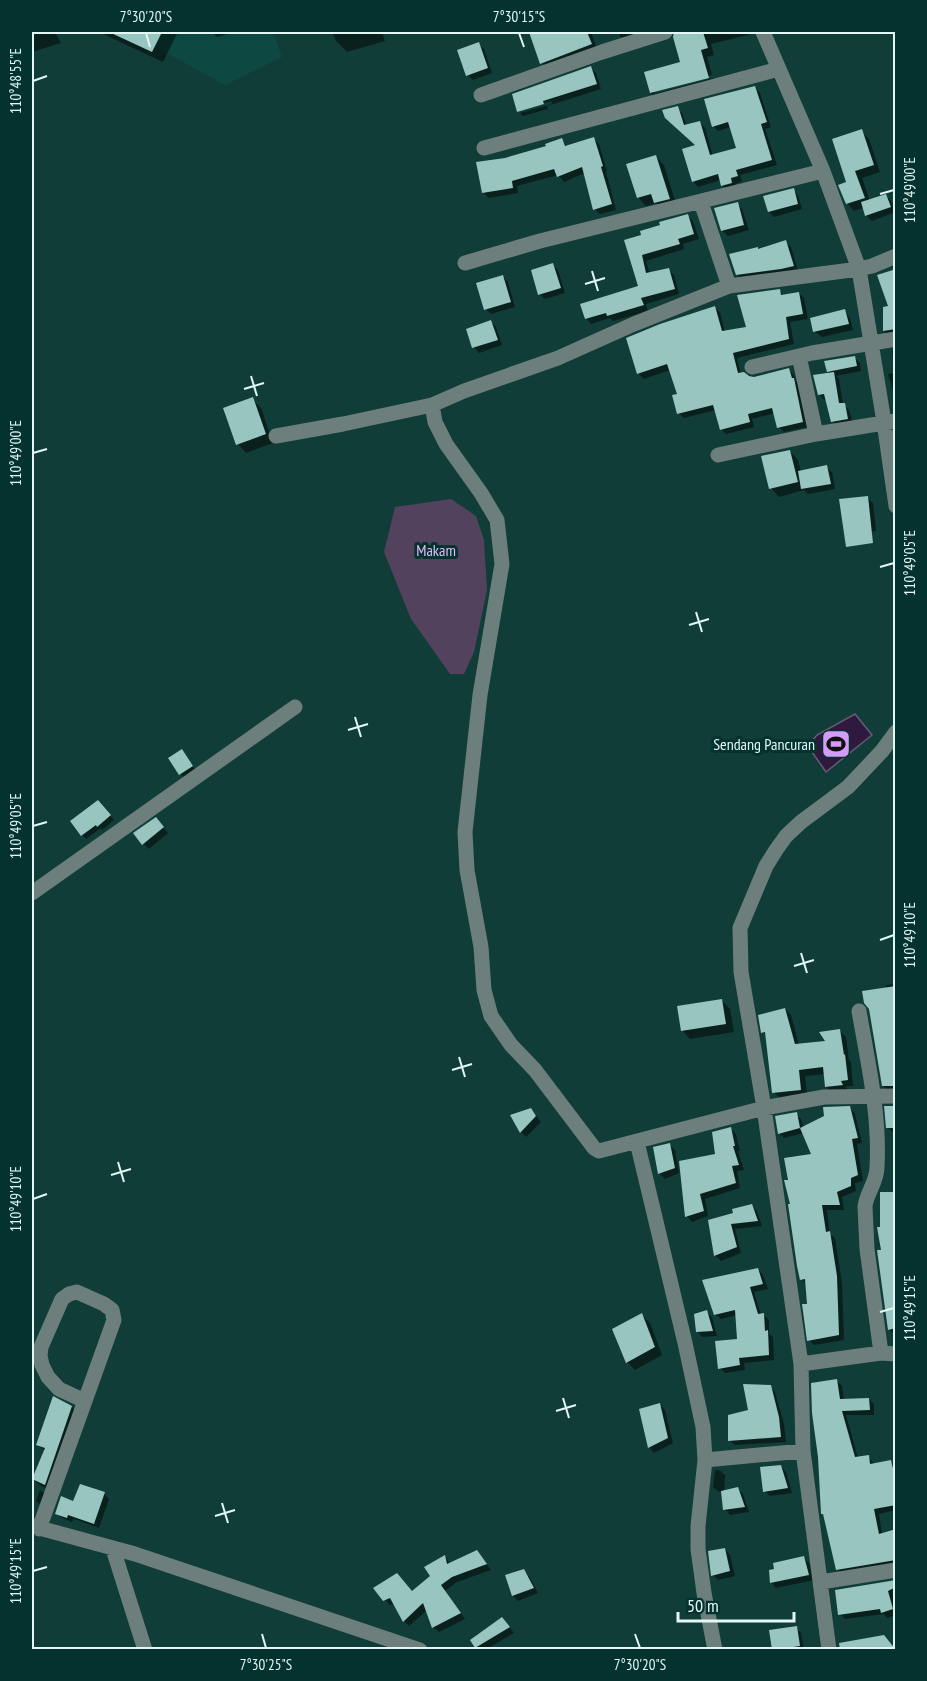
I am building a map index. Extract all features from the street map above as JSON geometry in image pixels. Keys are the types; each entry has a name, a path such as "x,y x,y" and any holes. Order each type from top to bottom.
{"street":[{"path":"481,95 664,32"},
{"path":"763,32 823,171 860,269 872,342 890,422 896,506"},
{"path":"484,148 779,69"},
{"path":"465,263 540,240 823,171"},
{"path":"701,202 729,286"},
{"path":"276,436 432,405 464,391 558,358 634,324 729,286 860,269 896,256"},
{"path":"752,367 799,356 896,339"},
{"path":"799,356 816,434"},
{"path":"432,405 435,422 446,444 497,520 502,564 480,695 465,832 468,870 481,947 484,990 491,1016 511,1045 535,1070 594,1148 599,1151 764,1108 824,1097 896,1096"},
{"path":"718,455 816,434 890,422"},
{"path":"32,893 295,707"},
{"path":"829,1650 803,1451 801,1364 764,1108 741,972 740,928 766,866 786,836 848,787 882,751 896,732"},
{"path":"801,1364 888,1354 867,1249 865,1207 866,1200 876,1181 877,1124 860,1011"},
{"path":"638,1142 703,1427 705,1460 698,1526 698,1550 715,1650"},
{"path":"85,1401 59,1389 48,1377 40,1356 41,1347 62,1299 77,1292 105,1304 112,1310 114,1320 85,1401 35,1528 113,1548 288,1604 420,1650"},
{"path":"705,1460 803,1451"},
{"path":"113,1548 145,1650"},
{"path":"821,1582 896,1570"}],"shaded area":[{"path":"128,32 273,32 282,57 225,85"},
{"name":"Sendang Pancuran","path":"855,714 872,735 826,772 812,752 812,741 817,735"}],"green space":[{"name":"Makam","path":"451,499 476,516 484,540 487,590 474,652 464,674 450,674 411,619 384,552 395,507"}],"building":[{"path":"109,32 162,32 152,52"},
{"path":"529,32 587,32 592,44 540,64"},
{"path":"674,32 703,32 708,48 701,50 709,78 650,93 644,72 680,62 673,37"},
{"path":"479,42 488,68 466,76 457,50"},
{"path":"591,66 597,84 517,112 512,94"},
{"path":"755,86 767,122 761,124 772,160 736,170 738,176 731,178 732,183 721,186 718,174 692,182 682,149 695,145 665,118 662,110 678,106 684,125 700,121 710,155 736,148 728,122 712,127 704,99"},
{"path":"862,129 874,165 855,171 865,198 846,204 838,185 846,182 832,139"},
{"path":"594,137 612,204 593,210 582,167 557,177 554,169 512,181 513,188 482,193 476,162 505,158 546,146 545,144 562,138 565,146"},
{"path":"656,155 670,199 654,203 651,194 637,198 626,164"},
{"path":"794,188 798,204 768,212 763,196"},
{"path":"886,194 891,207 865,216 861,202"},
{"path":"738,202 744,225 721,231 714,208"},
{"path":"688,214 694,234 678,239 680,244 642,255 646,273 669,268 675,289 641,298 644,305 607,316 606,313 585,319 580,304 638,286 624,240 641,235 640,231 660,225 659,222"},
{"path":"786,240 794,266 736,275 729,254 758,247 758,249"},
{"path":"553,263 561,288 538,295 531,270"},
{"path":"896,269 896,329 883,331 883,307 888,306 877,275"},
{"path":"503,275 511,302 484,310 476,283"},
{"path":"780,289 781,295 799,292 803,314 786,317 789,339 733,353 738,373 744,372 749,376 754,377 789,368 794,378 803,422 777,428 772,408 748,414 750,422 720,430 713,405 677,414 672,395 677,394 667,364 637,374 626,338 715,306 722,331 746,327 737,295"},
{"path":"845,309 849,324 813,332 810,318"},
{"path":"491,320 498,340 472,348 466,329"},
{"path":"855,356 857,366 827,372 824,361"},
{"path":"834,372 839,403 845,403 848,419 831,422 824,394 818,395 813,375"},
{"path":"253,397 266,434 236,445 223,408"},
{"path":"790,450 798,482 769,489 761,456"},
{"path":"827,465 831,484 801,489 798,471"},
{"path":"868,496 873,543 846,547 839,499"},
{"path":"182,749 193,766 179,775 168,758"},
{"path":"98,800 111,815 97,827 96,825 81,836 70,821"},
{"path":"156,817 164,827 142,845 133,833"},
{"path":"896,986 896,1086 882,1086 869,1009 864,1003 862,991"},
{"path":"722,999 726,1024 681,1031 677,1006"},
{"path":"785,1008 795,1044 825,1041 819,1032 840,1029 848,1080 841,1081 843,1085 825,1087 823,1067 799,1070 801,1090 772,1093 765,1032 761,1033 758,1015"},
{"path":"850,1106 858,1138 852,1139 858,1175 851,1178 851,1186 837,1192 840,1205 822,1205 826,1232 830,1231 837,1276 839,1335 807,1341 802,1304 807,1304 805,1279 800,1280 797,1266 788,1204 790,1204 784,1180 788,1180 784,1158 811,1154 800,1128 824,1116 823,1107"},
{"path":"884,1106 896,1106 896,1128 886,1128"},
{"path":"531,1108 536,1116 520,1133 510,1115"},
{"path":"797,1112 800,1128 778,1134 775,1116"},
{"path":"731,1127 735,1146 733,1146 739,1165 732,1166 736,1183 700,1194 704,1211 685,1217 679,1161 715,1154 712,1132"},
{"path":"670,1143 675,1168 658,1174 653,1147"},
{"path":"880,1192 896,1192 896,1328 888,1330 877,1250 881,1250 877,1227 880,1227"},
{"path":"752,1204 758,1221 731,1224 737,1247 714,1256 708,1220 733,1213 732,1209"},
{"path":"758,1268 763,1284 750,1287 758,1314 764,1313 765,1331 768,1330 769,1355 739,1358 740,1365 718,1369 715,1341 737,1339 735,1310 714,1315 702,1280"},
{"path":"707,1310 713,1331 696,1332 694,1314"},
{"path":"642,1313 655,1347 626,1363 612,1329"},
{"path":"837,1379 840,1399 869,1398 870,1410 842,1411 855,1457 869,1455 870,1464 891,1460 896,1481 896,1505 874,1509 879,1534 896,1529 896,1560 836,1570 823,1514 821,1514 811,1383"},
{"path":"743,1384 771,1385 779,1417 781,1437 728,1441 728,1415 748,1410"},
{"path":"53,1396 72,1406 45,1485 32,1479 45,1448 36,1445"},
{"path":"660,1403 668,1438 648,1448 639,1409"},
{"path":"781,1465 788,1488 763,1492 760,1467"},
{"path":"80,1484 105,1492 94,1524 68,1515 67,1518 55,1514 61,1496 73,1501"},
{"path":"738,1487 745,1507 723,1510 721,1491"},
{"path":"725,1548 730,1571 711,1576 708,1551"},
{"path":"477,1550 487,1564 452,1577 441,1585 461,1613 432,1628 423,1603 403,1622 390,1598 383,1601 373,1588 397,1573 412,1591 430,1576 424,1567 445,1555 447,1564"},
{"path":"804,1556 809,1575 770,1583 769,1570 774,1569 773,1563"},
{"path":"524,1569 534,1588 512,1596 505,1575"},
{"path":"896,1580 896,1587 888,1591 893,1609 881,1613 880,1609 838,1615 835,1590"},
{"path":"502,1617 510,1627 475,1648 470,1640"},
{"path":"797,1626 800,1646 772,1650 769,1630"},
{"path":"884,1635 896,1650 840,1650 839,1643"}],"place":[{"name":"Sendang Pancuran","path":"836,744"}]}
